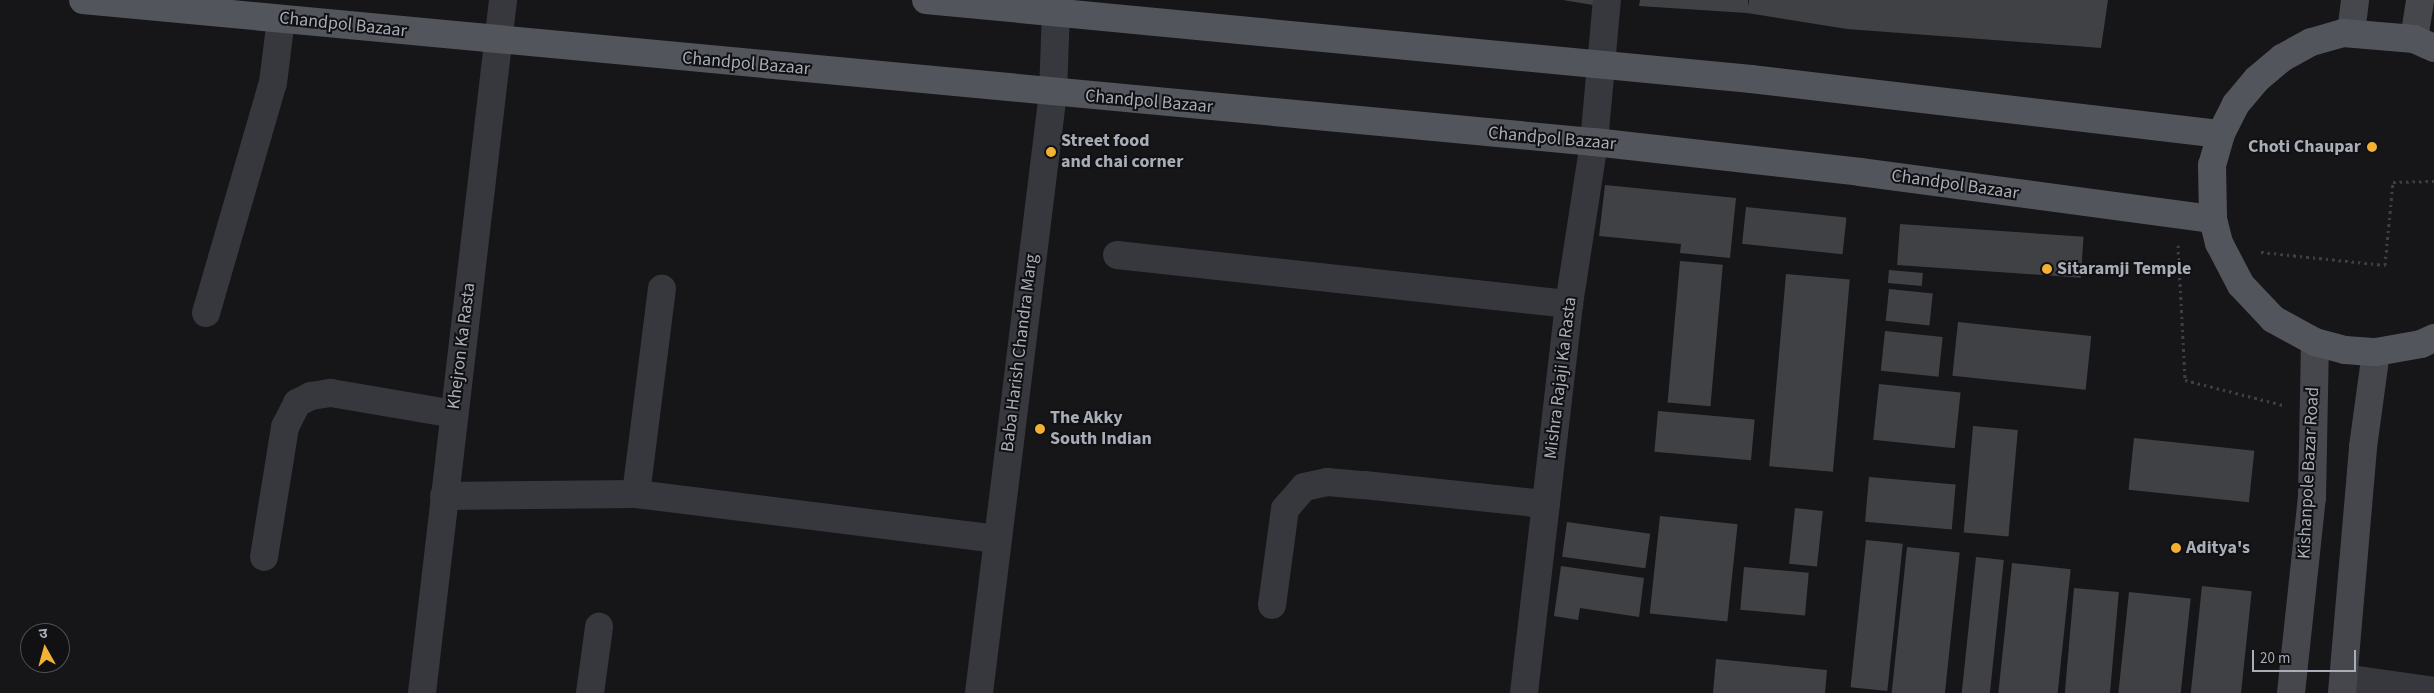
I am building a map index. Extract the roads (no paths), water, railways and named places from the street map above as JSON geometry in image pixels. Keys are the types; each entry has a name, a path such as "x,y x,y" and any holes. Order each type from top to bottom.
{"main road":[{"name":"Chandpol Bazaar","path":"83,0 1053,93 1594,142 1860,172 2213,219"},
{"path":"926,0 1056,7 1601,64 2221,134"},
{"path":"2424,43 2351,33 2311,42 2282,58 2257,79 2236,104 2221,134 2212,165 2213,219 2219,244 2241,285 2273,319 2315,342 2345,350 2376,352 2421,344 2434,338"}],"street":[{"name":"Khejron Ka Rasta","path":"422,693 444,496 500,40 503,0"},
{"name":"Mishra Rajaji Ka Rasta","path":"1524,693 1569,304 1594,142 1608,0"},
{"path":"2351,33 2355,0"},
{"path":"2420,0 2424,43"},
{"name":"Baba Harish Chandra Marg","path":"979,693 1053,93 1056,7"},
{"path":"206,312 273,83 281,19"},
{"path":"1116,256 1569,304"},
{"path":"636,494 662,289"},
{"name":"Kishanpole Bazar Road","path":"2291,693 2312,498 2315,342"},
{"path":"2376,352 2363,447 2343,686 2434,691"},
{"path":"264,557 285,427 298,403 310,396 331,393 454,414"},
{"path":"1272,605 1285,509 1304,487 1327,482 1364,484 1546,504"},
{"path":"444,496 636,494 997,539"},
{"path":"590,693 599,627"}],"place":[{"name":"Choti Chaupar","path":"2372,147"},
{"name":"Street food and chai corner","path":"1051,152"},
{"name":"Sitaramji Temple","path":"2047,269"},
{"name":"The Akky South Indian","path":"1040,429"},
{"name":"Aditya's","path":"2176,548"}]}
